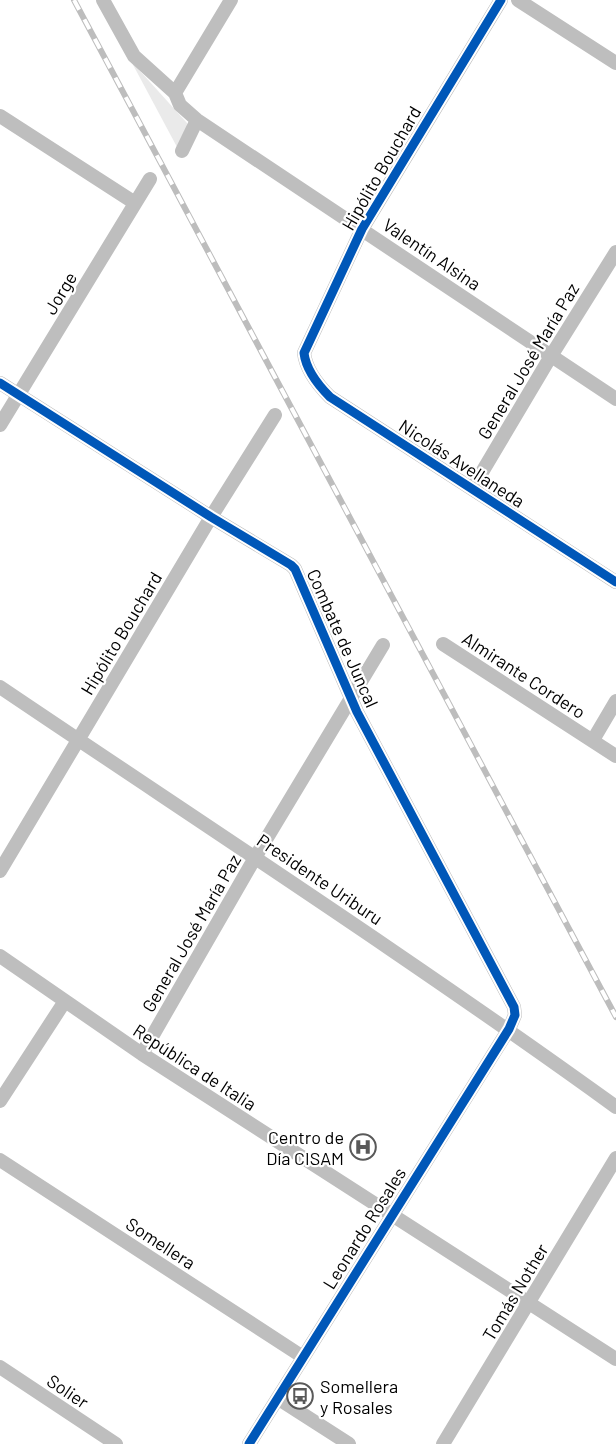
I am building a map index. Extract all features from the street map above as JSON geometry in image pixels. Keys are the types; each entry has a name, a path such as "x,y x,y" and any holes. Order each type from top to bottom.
{"street":[{"name":"Valentín Alsina","path":"103,0 135,56 175,93 180,105 197,120 616,399"},
{"path":"175,93 231,0"},
{"name":"Hipólito Bouchard","path":"305,359 304,353 363,229 501,0"},
{"path":"518,0 616,63"},
{"path":"0,116 135,203"},
{"path":"182,151 197,120"},
{"name":"Jorge","path":"0,425 150,179"},
{"name":"General José María Paz","path":"472,489 616,252"},
{"name":"Nicolás Avellaneda","path":"305,359 322,389 330,397 616,582"},
{"name":"Combate de Juncal","path":"0,383 296,569 357,712 514,1007 515,1015 509,1029"},
{"name":"Hipólito Bouchard","path":"0,872 275,415"},
{"name":"Almirante Cordero","path":"443,644 616,756"},
{"name":"General José María Paz","path":"141,1054 256,856 383,645"},
{"name":"Presidente Uriburu","path":"0,687 256,856 509,1029 616,1107"},
{"path":"593,740 616,701"},
{"name":"República de Italia","path":"0,956 141,1054 616,1359"},
{"path":"0,1101 65,1001"},
{"name":"Leonardo Rosales","path":"249,1444 509,1029"},
{"name":"Tomás Nother","path":"443,1444 616,1158"},
{"name":"Somellera","path":"0,1160 303,1357"},
{"name":"Solier","path":"0,1367 116,1444"},
{"path":"279,1399 349,1444"}],"shaded area":[{"path":"131,61 187,123 188,129 177,147"}],"railway":[{"path":"74,0 616,1017"}],"cycle path":[{"path":"501,0 362,229 304,353 305,359 314,377 330,397 616,582"},
{"path":"0,383 295,569 357,712 514,1007 515,1015 509,1029 249,1444"}],"place":[{"name":"Centro de Día CISAM","path":"363,1147"},
{"name":"Somellera y Rosales","path":"300,1396"}]}
